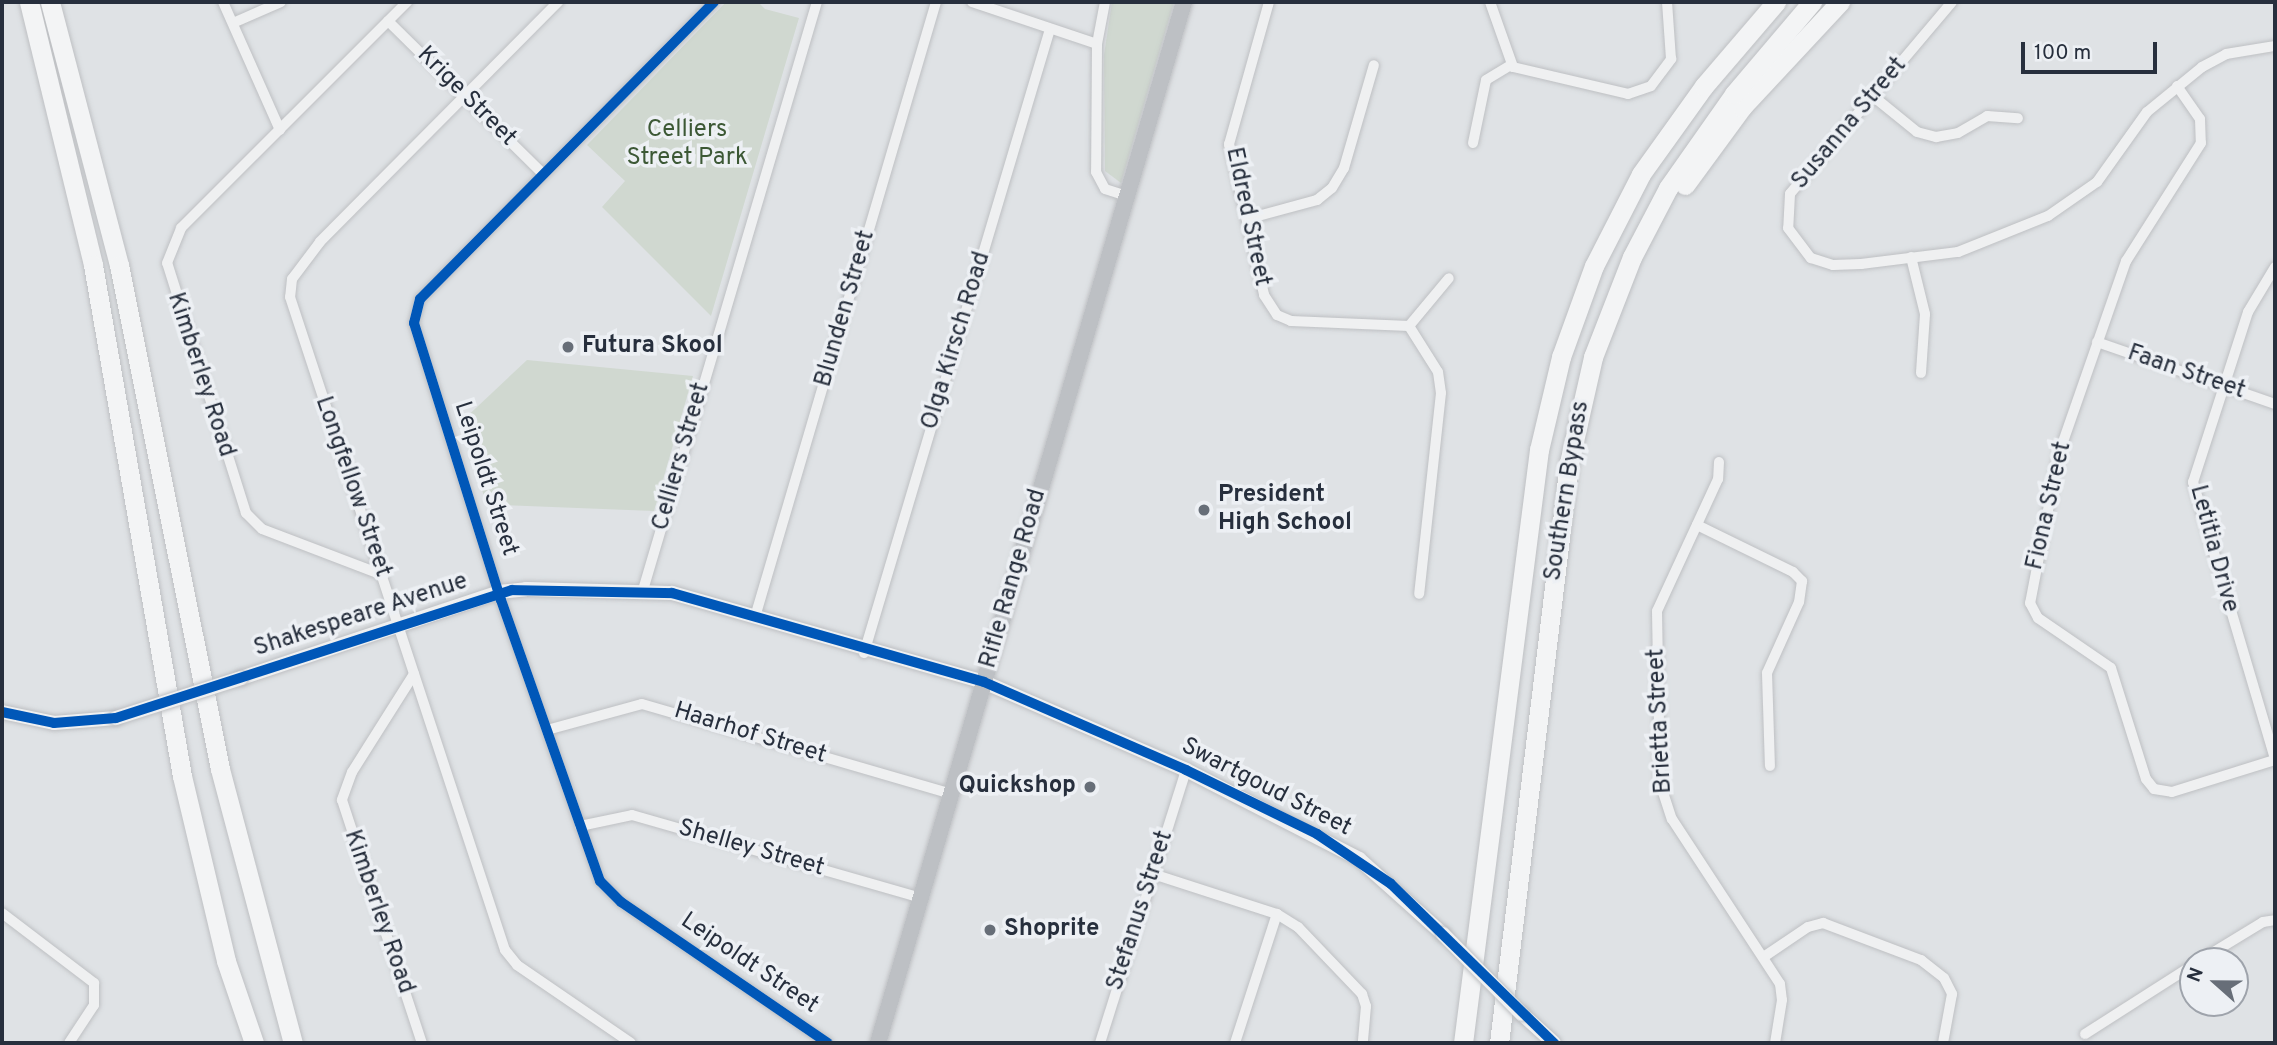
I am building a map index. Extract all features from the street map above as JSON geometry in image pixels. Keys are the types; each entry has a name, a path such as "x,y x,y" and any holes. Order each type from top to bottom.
{"highway":[{"path":"29,2 93,265 157,648 242,1043"},
{"path":"50,2 119,265 192,646 268,958 293,1043"},
{"path":"1703,86 1759,2"},
{"name":"Southern Bypass","path":"1463,1043 1535,476 1551,396 1576,310 1616,221 1664,139 1703,86 1776,2"},
{"name":"Southern Bypass","path":"1499,1043 1569,463 1602,329 1636,248 1682,166 1734,94 1812,2"},
{"path":"1602,329 1710,149 1742,107 1840,2"},
{"path":"268,958 304,1043"},
{"path":"226,961 254,1043"}],"main road":[{"name":"Rifle Range Road","path":"878,1043 1184,2"}],"street":[{"path":"223,2 280,130"},
{"path":"233,23 282,2"},
{"name":"Kimberley Road","path":"380,574 262,529 246,513 168,277 169,252 181,229 407,2"},
{"name":"Longfellow Street","path":"558,2 320,242 296,271 290,288 380,574 400,626 505,950 523,969 631,1043"},
{"name":"Leipoldt Street","path":"714,2 420,299 414,312 416,333 499,592 596,873 615,898 828,1043"},
{"name":"Celliers Street","path":"643,590 817,2"},
{"name":"Blunden Street","path":"755,617 936,2"},
{"path":"972,2 1097,44"},
{"path":"1105,2 1097,44 1096,172 1105,189 1128,197"},
{"name":"Eldred Street","path":"1269,2 1229,137 1230,159 1264,295 1277,315 1291,321 1409,326"},
{"path":"1490,2 1511,65 1519,71 1608,90 1643,92 1671,59 1667,2"},
{"name":"Susanna Street","path":"1952,2 1874,97 1794,187 1786,207 1788,228 1805,254 1826,263 1911,257 1968,249 2063,209 2097,182 2140,120 2177,86 2226,54 2275,46"},
{"name":"Krige Street","path":"388,21 466,95 543,174"},
{"name":"Olga Kirsch Road","path":"865,649 1050,29"},
{"path":"1247,219 1317,200 1332,188 1343,168 1374,65"},
{"path":"1473,143 1478,105 1486,80 1511,65"},
{"name":"Fiona Street","path":"2177,86 2200,119 2201,143 2132,248 2097,342 2059,453 2031,609 2110,668 2146,779 2154,789 2172,792 2275,759"},
{"path":"1874,97 1930,136 1949,136 1987,116 2018,118"},
{"path":"1911,257 1925,314 1921,373"},
{"name":"Letitia Drive","path":"2275,267 2248,312 2196,467 2193,489 2275,759"},
{"path":"1419,594 1441,386 1409,326 1448,278"},
{"name":"Faan Street","path":"2097,342 2275,404"},
{"name":"Brietta Street","path":"1719,462 1718,479 1657,611 1661,791 1678,830 1765,956 1781,991 1775,1043"},
{"path":"1697,525 1793,572 1802,581 1799,602 1766,673 1770,766"},
{"name":"Shakespeare Avenue","path":"2,712 54,723 116,718 499,592 643,590 680,595 982,686"},
{"name":"Kimberley Road","path":"414,674 352,772 342,800 421,1039"},
{"name":"Swartgoud Street","path":"982,686 1257,807 1359,859 1443,934 1554,1043"},
{"name":"Haarhof Street","path":"547,730 642,704 951,794"},
{"name":"Stefanus Street","path":"1100,1043 1185,774"},
{"name":"Shelley Street","path":"580,826 632,815 921,898"},
{"path":"1153,874 1277,914 1309,937 1362,994 1366,1006 1363,1043"},
{"path":"2,913 94,983 94,1005 69,1043"},
{"path":"1236,1043 1277,914"},
{"path":"2222,947 2263,922 2275,920"},
{"path":"1765,956 1808,927 1823,923 1921,960 1944,978 1952,994 1943,1043"},
{"path":"2085,1034 2179,974"},
{"path":"421,1039 433,1043"}],"green space":[{"name":"Celliers Street Park","path":"726,2 758,2 765,9 799,18 711,316 602,207 625,181 587,145"},
{"path":"1112,2 1174,2 1121,183 1105,171 1104,55"},
{"path":"527,360 693,376 654,511 499,505 484,496 460,423"}],"cycle path":[{"path":"714,2 420,299 414,323 501,600 600,881 621,902 828,1043"},
{"path":"2,712 54,723 116,718 512,590 672,593 984,682 1186,770 1317,834 1391,884 1554,1043"}],"place":[{"name":"Futura Skool","path":"568,347"},
{"name":"President High School","path":"1204,510"},
{"name":"Quickshop","path":"1090,787"},
{"name":"Shoprite","path":"990,930"}]}
